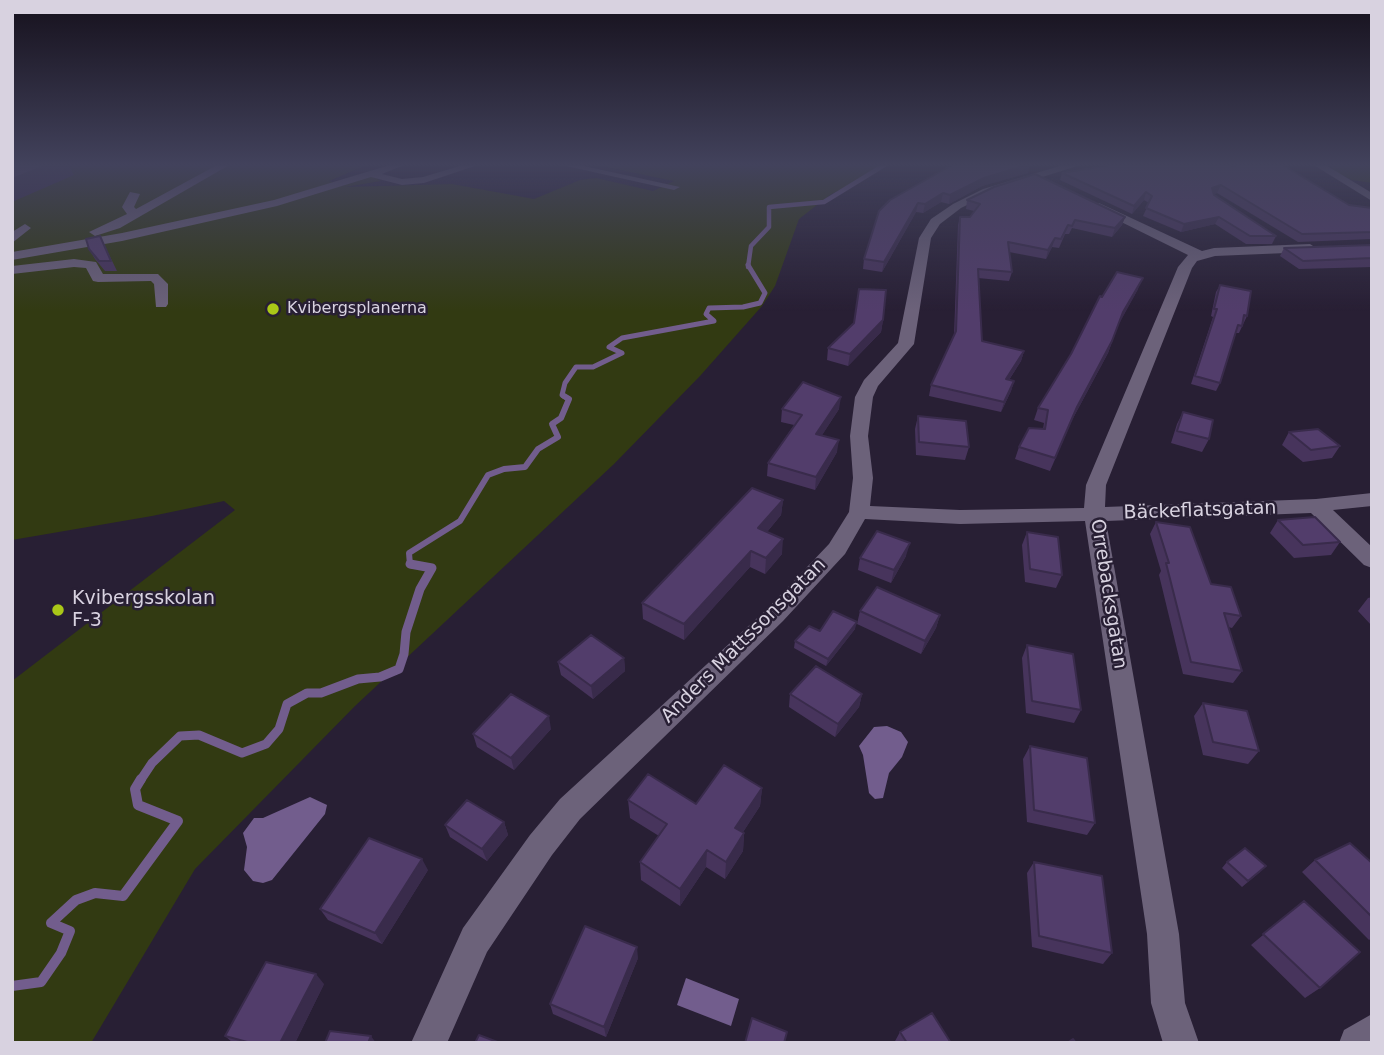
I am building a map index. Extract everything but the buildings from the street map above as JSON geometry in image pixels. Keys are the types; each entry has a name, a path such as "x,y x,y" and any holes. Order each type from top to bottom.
{"street":[{"path":"13,256 32,248 103,230 137,213"},
{"path":"13,256 122,237 230,213"},
{"name":"Anders Mattssonsgatan","path":"429,1043 475,940 541,845 570,809 775,615 836,549 859,512 863,478 859,436 863,399 870,384 906,344 925,238 936,222 948,213"},
{"path":"1112,213 1197,254 1328,247"},
{"path":"12,239 25,228"},
{"path":"1271,234 1294,249"},
{"name":"Orrebacksgatan","path":"1181,1043 1168,1003 1163,934 1094,514 1096,485 1185,267 1197,254"},
{"path":"12,270 85,264 91,265 98,278 153,277 159,280 161,297 180,295"},
{"name":"Bäckeflatsgatan","path":"859,512 960,517 1094,514 1316,506 1372,499"},
{"path":"1316,506 1372,560"},
{"path":"1357,1043 1372,1032"}],"green space":[{"path":"12,213 806,213 799,219 775,286 762,306 700,376 614,464 355,706 195,869 91,1043 12,1043 12,681 235,510 224,501 12,540"}],"shaded area":[{"path":"887,726 901,732 908,742 902,757 889,773 883,798 875,799 869,793 859,746 874,727"},
{"path":"310,797 327,805 325,814 272,880 263,883 253,881 244,870 247,847 243,833 254,818 263,818"},
{"path":"686,978 739,999 731,1026 677,1005"}],"waterway":[{"path":"748,265 751,246 769,227 769,213"},
{"path":"567,398 562,395 565,383 576,367 593,367 622,353 609,347 622,338 714,321 706,314 709,308 743,307 760,303 765,293 748,265"},
{"path":"417,566 410,565 409,553 460,521 488,475 504,469 525,467 538,449 558,437 552,424 561,418 569,399 564,396"},
{"path":"140,781 152,763 180,736 199,735 242,753 266,744 279,729 287,704 307,693 321,693 358,679 380,677 399,669 404,654 406,632 420,589 432,568 410,564"},
{"path":"12,986 41,982 61,953 70,931 51,923 76,900 95,893 123,896 178,821 138,805 135,789 141,779"}],"place":[{"name":"Kvibergsplanerna","path":"273,309"},
{"name":"Kvibergsskolan F-3","path":"58,610"}]}
